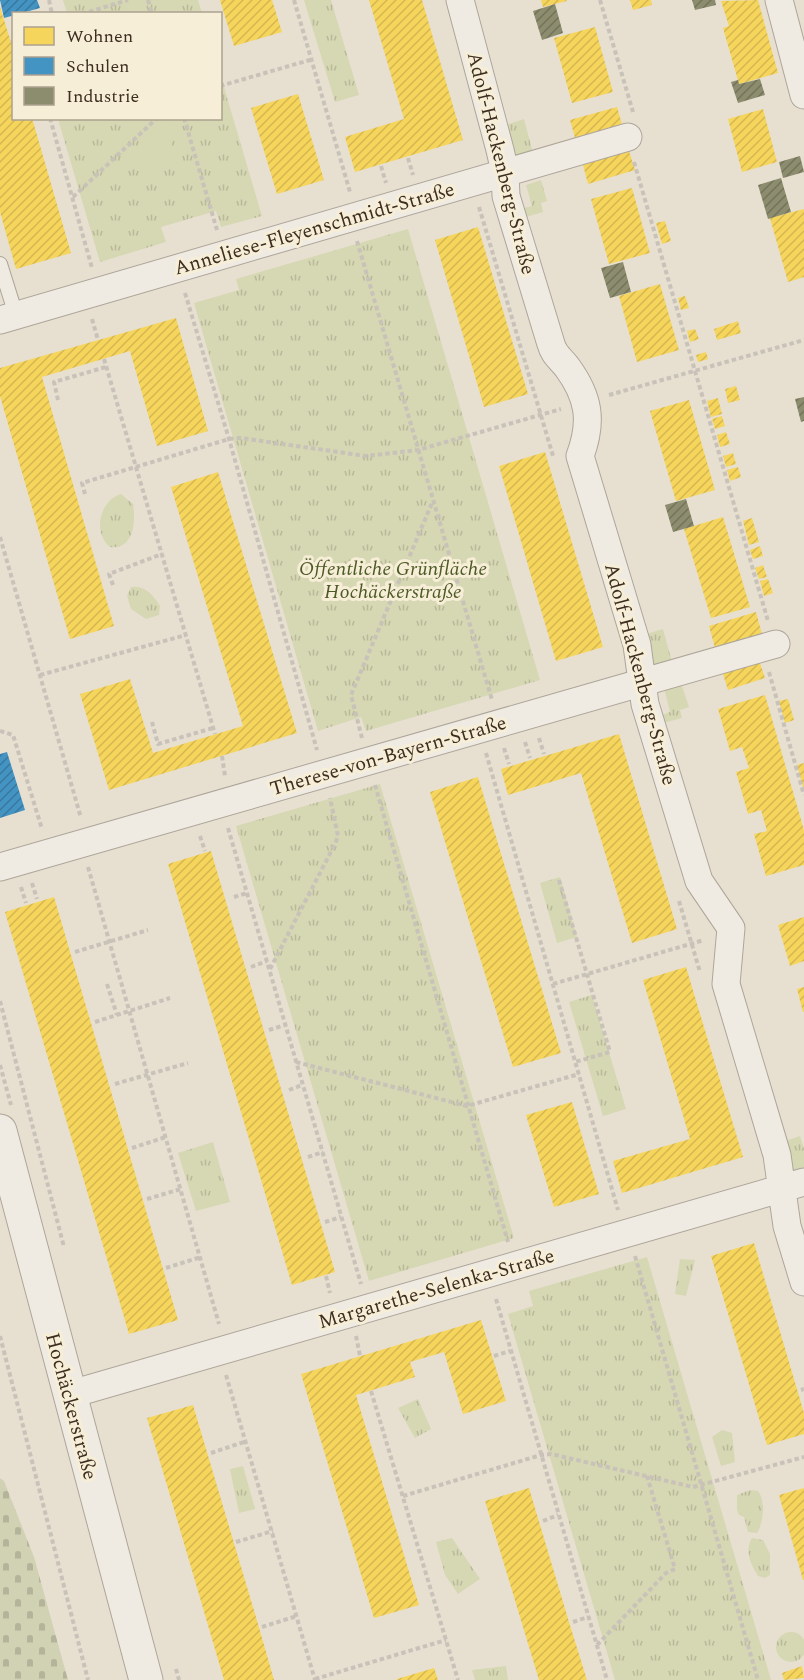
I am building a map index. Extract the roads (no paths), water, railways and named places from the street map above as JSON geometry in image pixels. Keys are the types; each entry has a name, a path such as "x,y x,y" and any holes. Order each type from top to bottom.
{"street":[{"name":"Adolf-Hackenberg-Straße","path":"459,0 505,172 506,196 554,355 564,363 576,379 587,401 586,440 579,456 637,645 644,681 645,704 699,881 731,928 726,984 777,1155 793,1185 787,1226 804,1282"},
{"path":"779,0 804,95"},
{"name":"Anneliese-Fleyenschmidt-Straße","path":"8,317 628,137"},
{"name":"Therese-von-Bayern-Straße","path":"0,867 769,646"},
{"name":"Hochäckerstraße","path":"0,1131 68,1395 146,1680"},
{"name":"Margarethe-Selenka-Straße","path":"68,1395 793,1185"}],"lane":[{"path":"0,264 8,317"}],"park label":[{"name":"Öffentliche Grünfläche Hochäckerstraße","path":"393,580"}]}
